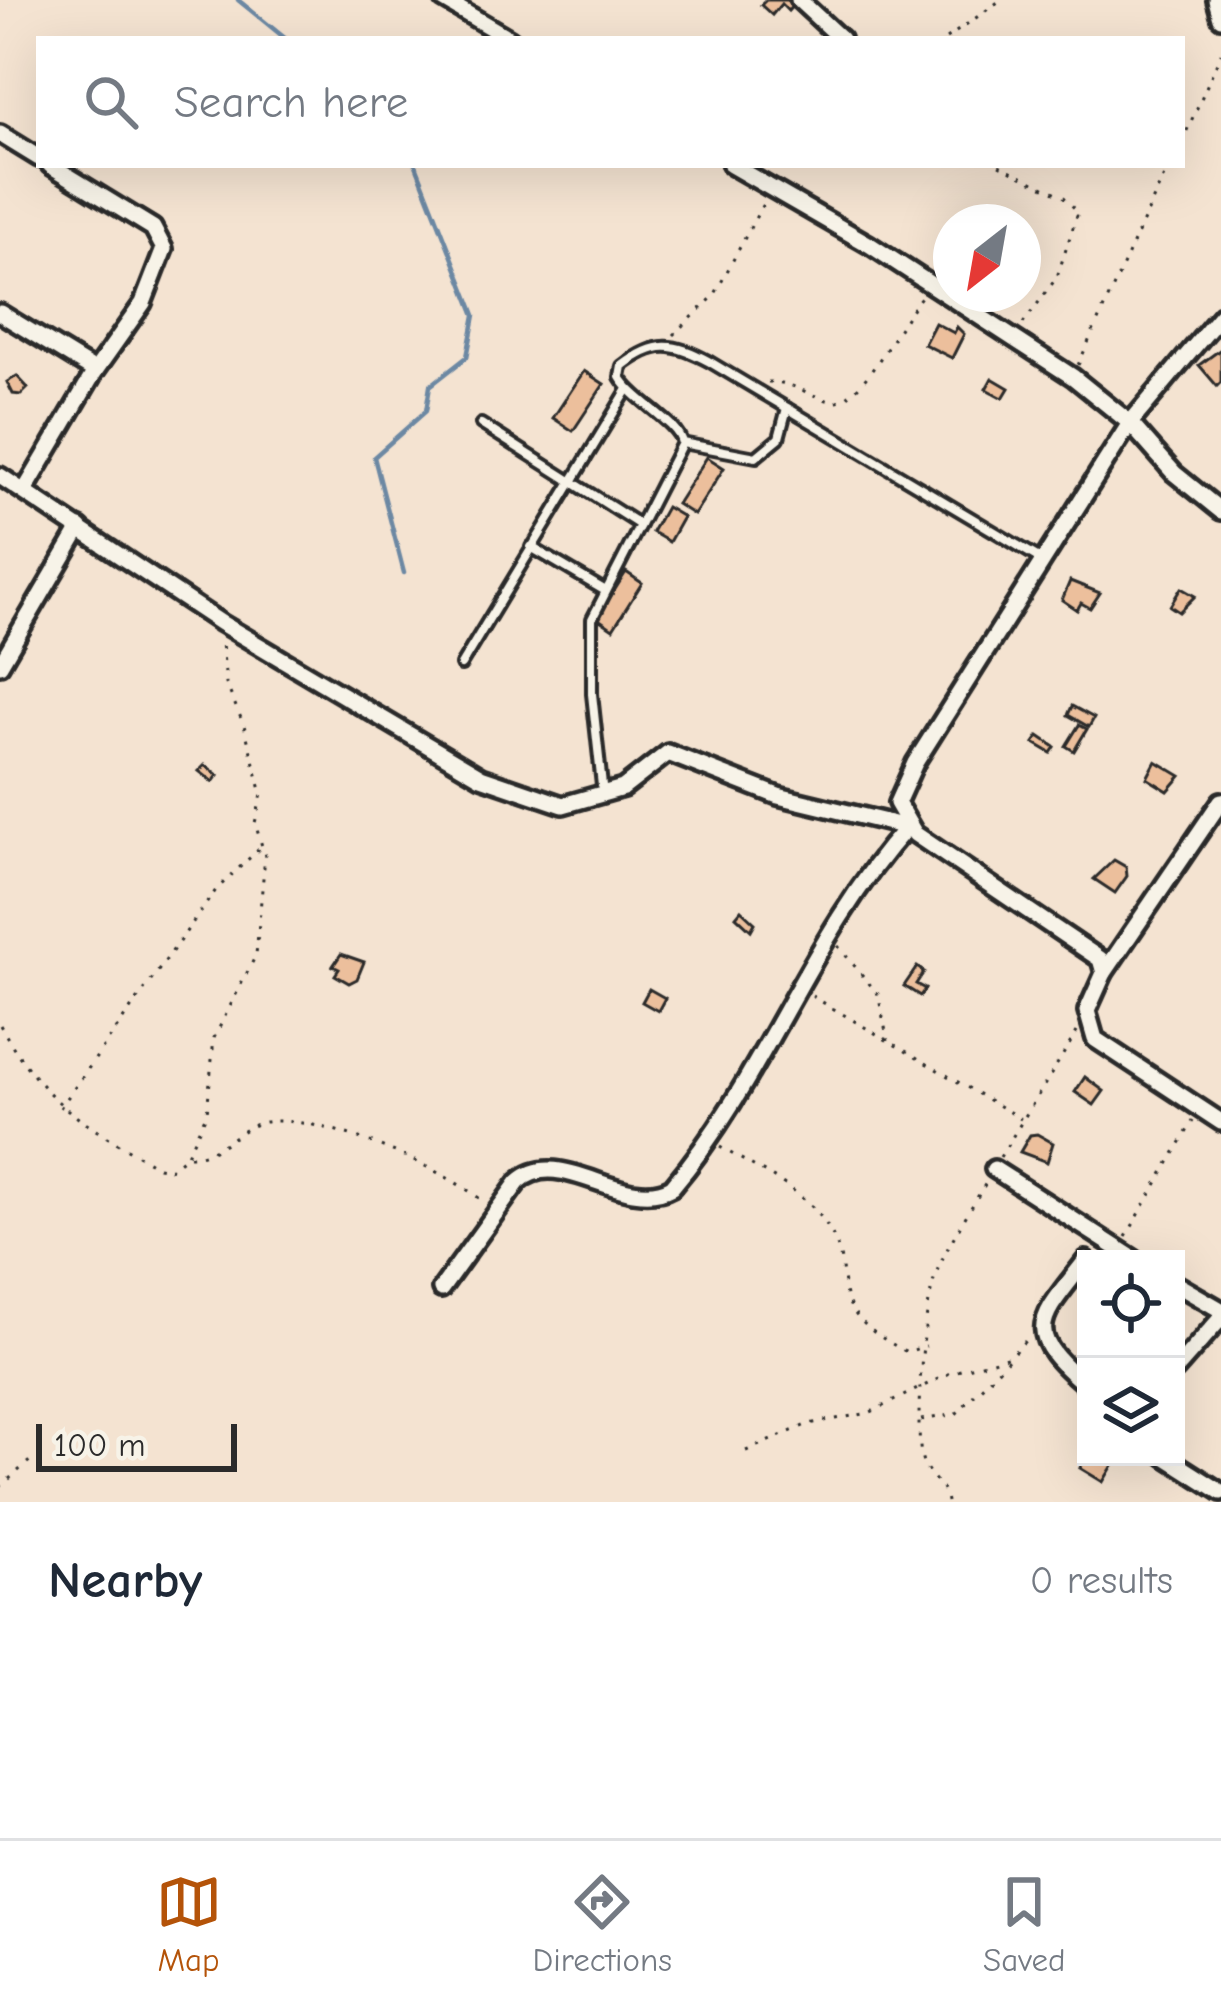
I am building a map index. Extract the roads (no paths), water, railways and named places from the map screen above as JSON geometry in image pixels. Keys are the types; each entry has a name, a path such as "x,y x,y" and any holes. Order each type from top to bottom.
{"street":[{"path":"444,0 504,36"},
{"path":"799,0 838,36"},
{"path":"1216,0 1221,17"},
{"path":"0,134 36,156"},
{"path":"25,490 94,371 151,288 164,242 146,223 55,168"},
{"path":"756,171 772,188 1073,377 1130,423 1174,473 1221,511"},
{"path":"1,314 94,371"},
{"path":"907,827 897,808 903,784 1130,423 1221,315"},
{"path":"0,476 221,623 469,771 548,804 604,796 623,788 656,757 674,753 778,796 907,827 1076,940 1100,959 1104,973"},
{"path":"3,654 80,528"},
{"path":"1221,801 1104,973 1087,1016 1095,1039 1111,1054 1221,1122"},
{"path":"441,1288 518,1182 538,1170 640,1194 664,1192 706,1139 800,988 850,896 907,827"},
{"path":"994,1169 1119,1250"},
{"path":"1093,1250 1102,1239"},
{"path":"1077,1271 1044,1317 1040,1332 1050,1354 1077,1376"},
{"path":"1185,1290 1221,1314 1185,1358"},
{"path":"1180,1466 1221,1492"}],"lane":[{"path":"604,796 590,634 604,590 682,443 678,430 628,389 619,373 622,366 664,343 751,386 1042,560"},
{"path":"461,665 628,389"},
{"path":"682,443 756,457 779,438 787,408"},
{"path":"481,424 640,526"},
{"path":"530,547 604,590"}],"waterway":[{"path":"238,0 282,36"},
{"path":"404,573 374,457 426,411 430,386 467,357 475,315 417,168"}]}
